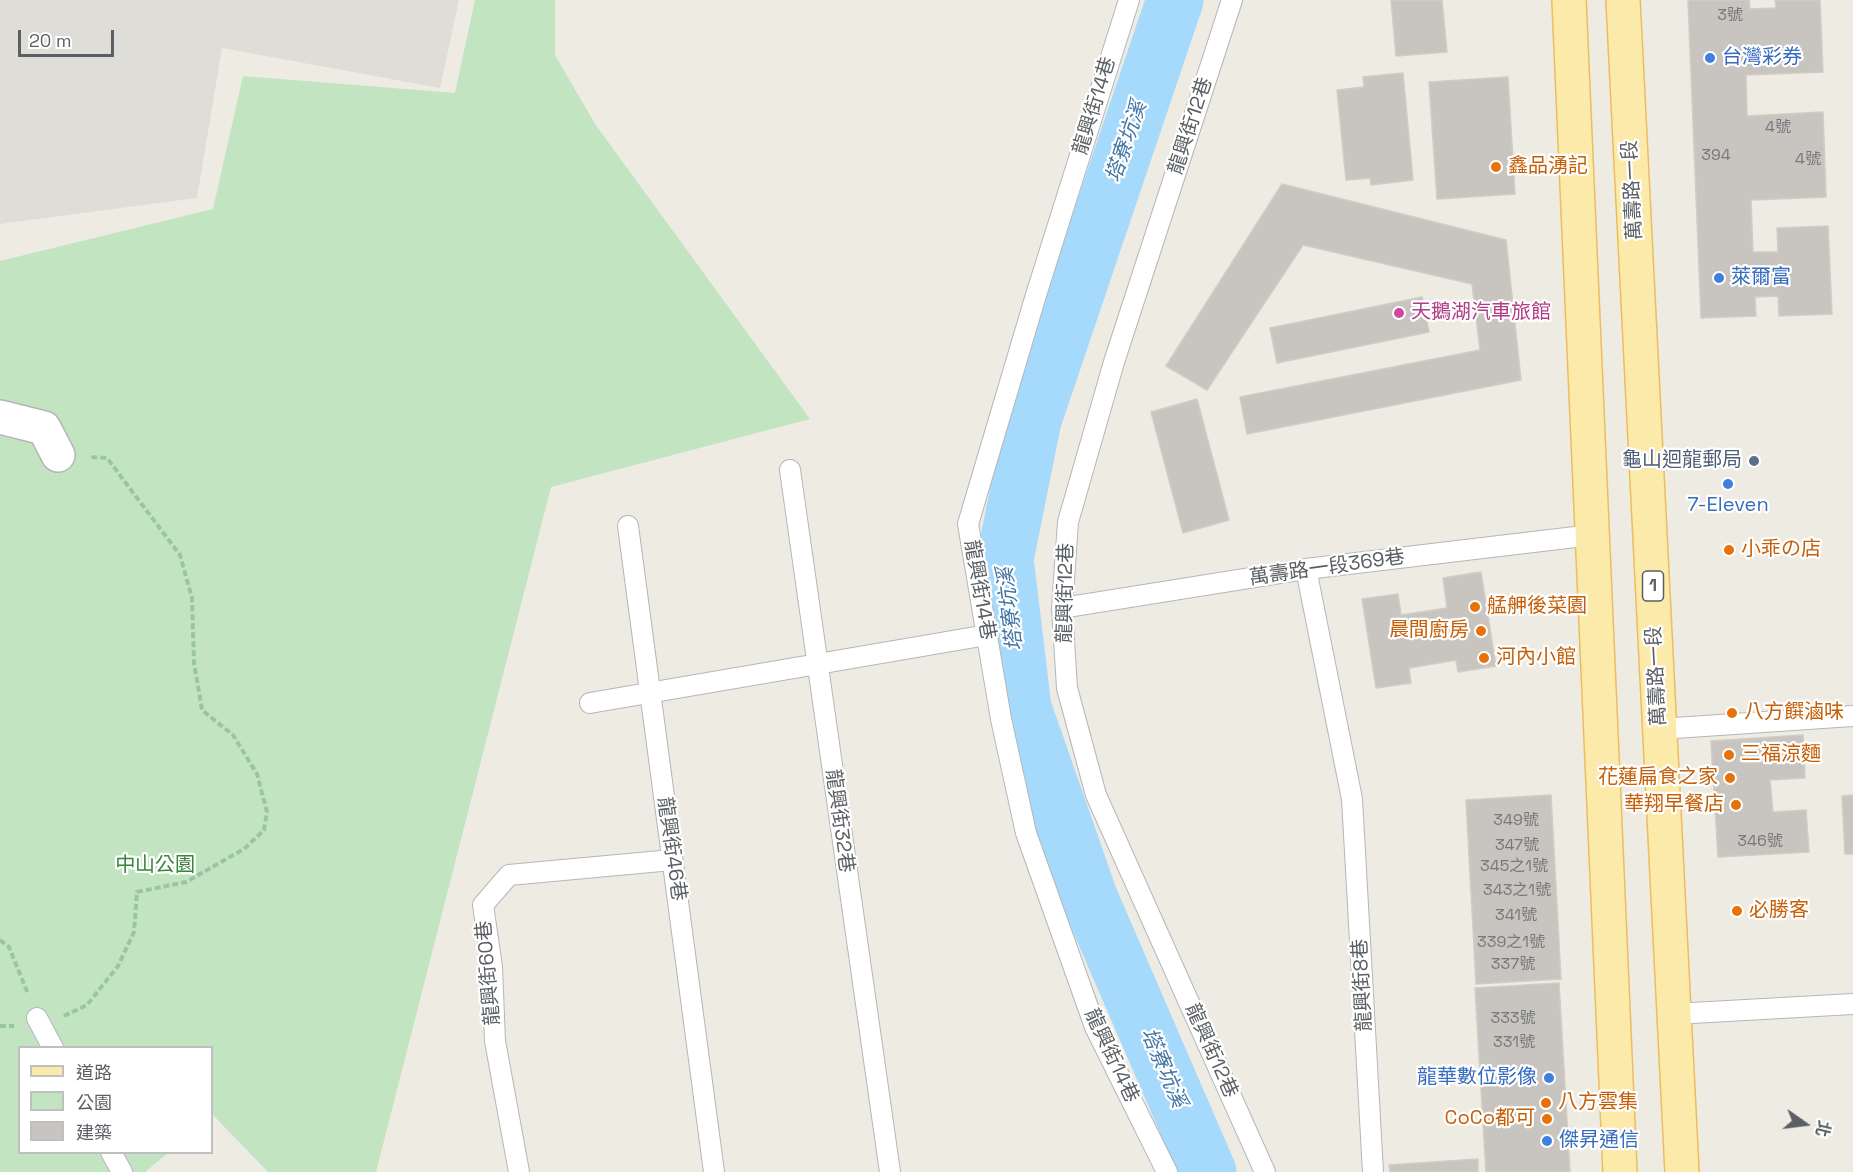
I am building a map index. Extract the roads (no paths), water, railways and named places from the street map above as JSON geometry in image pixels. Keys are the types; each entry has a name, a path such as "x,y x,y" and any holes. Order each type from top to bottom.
{"main road":[{"path":"1569,0 1620,1172"},
{"name":"萬壽路一段","path":"1623,0 1682,1172"}],"street":[{"path":"0,417 44,428 58,455"}],"lane":[{"name":"龍興街14巷","path":"1129,0 1036,296 968,524 1001,719 1026,833 1095,1027 1167,1172"},
{"name":"龍興街12巷","path":"1232,0 1114,362 1068,522 1062,608 1067,688 1096,795 1265,1172"},
{"name":"龍興街32巷","path":"790,470 890,1172"},
{"name":"龍興街46巷","path":"628,526 714,1172"},
{"name":"萬壽路一段369巷","path":"1062,608 1306,569 1592,535"},
{"name":"龍興街8巷","path":"1306,569 1352,799 1373,1172"},
{"path":"590,703 987,635"},
{"path":"1660,729 1853,716"},
{"name":"龍興街60巷","path":"519,1172 495,1041 492,967 483,905 509,875 672,860"},
{"path":"1674,1014 1853,1004"},
{"path":"39,1022 52,1046"},
{"path":"112,1154 122,1172"}],"waterway":[{"name":"塔寮坑溪","path":"1175,0 1033,420 1005,559 1023,708 1089,897 1208,1172"}],"place":[{"name":"台灣彩券","path":"1710,58"},
{"name":"鑫品湧記","path":"1496,167"},
{"name":"萊爾富","path":"1719,278"},
{"name":"天鵝湖汽車旅館","path":"1399,313"},
{"name":"龜山迴龍郵局","path":"1754,461"},
{"name":"7-Eleven","path":"1728,484"},
{"name":"小乖の店","path":"1729,550"},
{"name":"艋舺後菜園","path":"1475,607"},
{"name":"晨間廚房","path":"1481,631"},
{"name":"河內小館","path":"1484,658"},
{"name":"八方饌滷味","path":"1732,713"},
{"name":"三福涼麵","path":"1729,755"},
{"name":"花蓮扁食之家","path":"1730,778"},
{"name":"華翔早餐店","path":"1736,805"},
{"name":"必勝客","path":"1737,911"},
{"name":"龍華數位影像","path":"1549,1078"},
{"name":"八方雲集","path":"1546,1103"},
{"name":"CoCo都可","path":"1547,1119"},
{"name":"傑昇通信","path":"1547,1141"}],"park label":[{"name":"中山公園","path":"155,866"}]}
